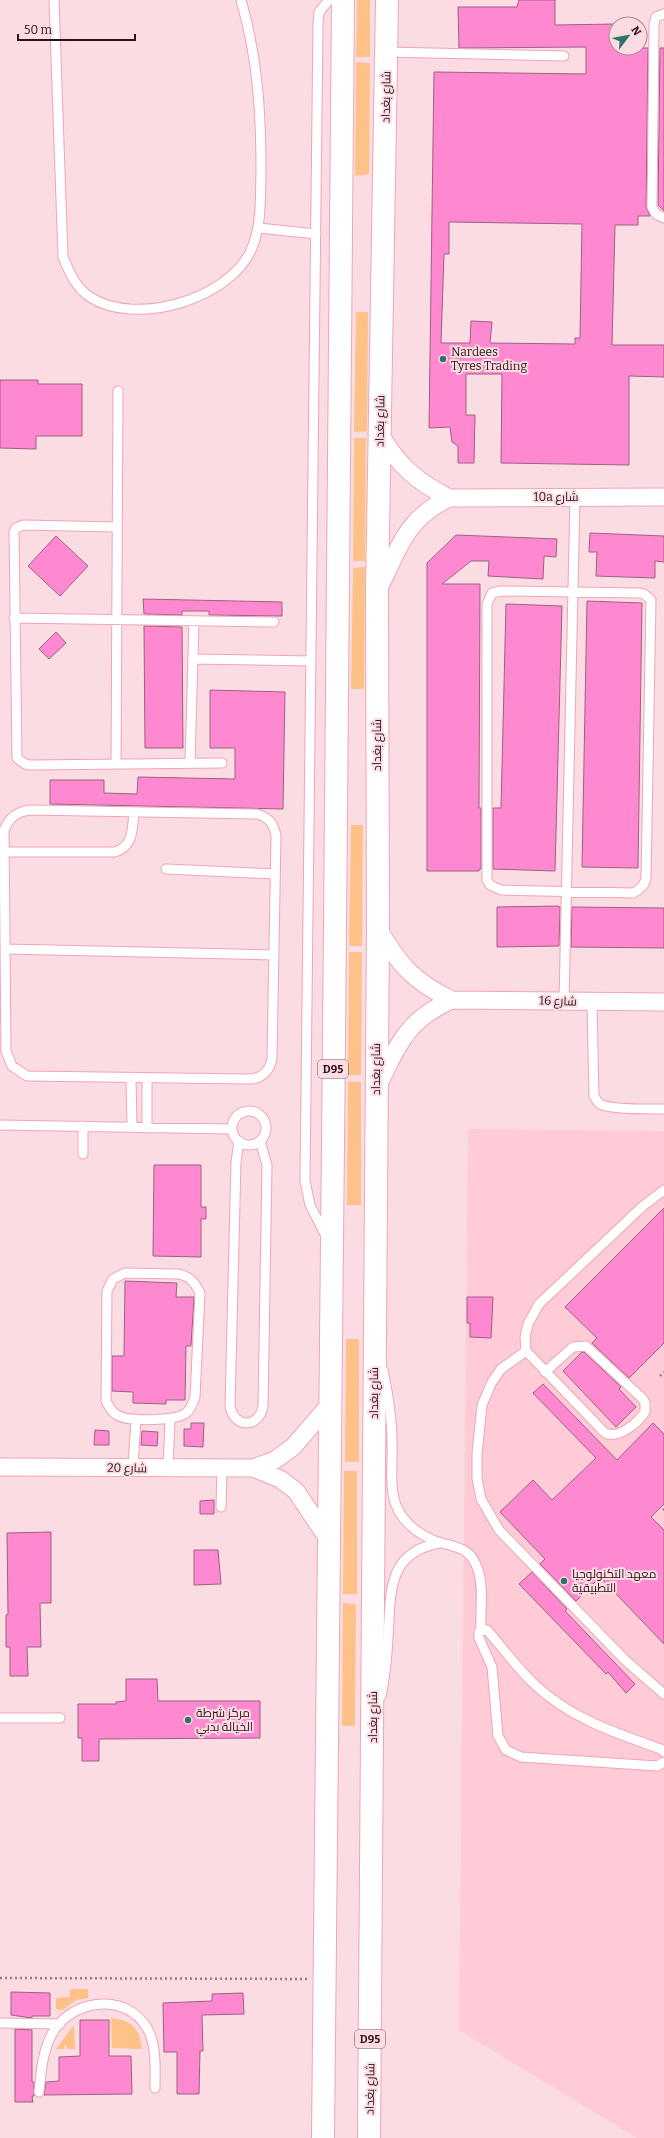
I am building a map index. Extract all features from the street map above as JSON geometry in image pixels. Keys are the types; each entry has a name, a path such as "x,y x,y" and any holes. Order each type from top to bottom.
{"main road":[{"name":"D95","path":"323,2138 330,1542 335,668 343,0"},
{"name":"شارع بغداد","path":"369,2138 378,928 377,591 387,0"},
{"path":"371,1939 380,1994 382,2023 384,2138"}],"street":[{"path":"380,434 402,466 416,479 449,498"},
{"name":"10a شارع","path":"377,591 403,536 413,523 423,513 449,498 664,497"},
{"name":"شارع 16","path":"378,928 399,961 413,976 429,989 452,1000"},
{"name":"شارع 16","path":"376,1088 408,1030 430,1010 452,1000 664,1002"},
{"name":"شارع 20","path":"0,1467 168,1469 253,1468 275,1460 294,1447 331,1403"},
{"name":"شارع 20","path":"253,1468 280,1479 296,1491 330,1542"}],"lane":[{"path":"54,0 63,257 72,279 89,296 110,307 134,309 160,309 183,302 223,283 239,268 252,249 259,228 261,157 260,96 250,32 241,0"},
{"path":"329,0 322,8 318,18 305,1180 310,1205 332,1246"},
{"path":"664,14 656,17 654,24 652,207 656,214 664,218"},
{"path":"386,52 564,56"},
{"path":"259,228 316,234"},
{"path":"116,764 118,390"},
{"path":"564,1001 575,497"},
{"path":"117,527 24,525 16,528 13,536 17,758 25,764 30,765 222,763"},
{"path":"496,592 640,593 644,594 650,600 645,884 642,888 633,893 566,891 501,890 495,888 488,880 487,604 490,596 496,592"},
{"path":"14,618 274,622"},
{"path":"190,763 194,621"},
{"path":"193,659 311,661"},
{"path":"22,811 134,812 257,814 264,816 269,820 275,830 272,1058 269,1069 266,1073 254,1079 28,1076 16,1070 8,1059 6,1051 4,852 4,831 6,824 10,818 22,811"},
{"path":"4,852 114,852 124,848 132,838 134,812"},
{"path":"166,869 275,874"},
{"path":"5,949 274,955"},
{"path":"592,1002 594,1096 596,1100 602,1105 634,1109 664,1109"},
{"path":"132,1078 132,1127"},
{"path":"147,1078 147,1128"},
{"path":"252,1111 259,1114 264,1120 266,1127 265,1135 260,1141 254,1144 246,1144 239,1141 232,1129 238,1115 244,1112 252,1111"},
{"path":"0,1125 232,1129"},
{"path":"83,1126 83,1154"},
{"path":"239,1141 236,1162 230,1406 236,1420 243,1423 250,1423 257,1420 263,1407 267,1165 260,1141"},
{"path":"545,1372 573,1347 586,1346 643,1399 645,1403 645,1412 620,1433 609,1434 545,1372 526,1351 525,1337 528,1324 539,1304 643,1206 664,1190"},
{"path":"125,1273 180,1274 188,1276 196,1283 200,1293 195,1397 192,1406 187,1413 179,1417 170,1419 136,1419 117,1416 110,1410 106,1401 107,1291 113,1278 125,1273"},
{"path":"374,1335 384,1376 391,1417 392,1489 396,1504 403,1519 424,1536 440,1543 462,1549 476,1565 479,1578 481,1630 479,1632 479,1638 492,1667 498,1736 506,1750 522,1757 656,1766 664,1762"},
{"path":"526,1351 501,1369 492,1382 482,1405 478,1454 478,1478 481,1499 487,1513 499,1530 625,1660 664,1694"},
{"path":"133,1468 136,1419"},
{"path":"168,1469 170,1419"},
{"path":"221,1507 222,1469"},
{"path":"373,1726 385,1675 393,1579 401,1564 412,1553 426,1546 440,1543"},
{"path":"481,1630 487,1630 534,1684 568,1710 607,1730 661,1749 664,1752"},
{"path":"0,1718 60,1718"},
{"path":"39,2092 44,2055 50,2037 60,2024 72,2012 85,2006 113,2004 126,2009 138,2017 147,2028 152,2039 155,2088"},
{"path":"0,2022 60,2024"}],"path":[{"path":"660,1376 664,1372"},
{"path":"0,1978 325,1980"}],"shaded area":[{"path":"357,0 370,0 370,57 356,57"},
{"path":"356,62 370,63 369,174 355,176"},
{"path":"356,312 368,312 367,431 354,432"},
{"path":"354,438 366,438 365,561 353,561"},
{"path":"365,567 364,689 351,689 353,568"},
{"path":"351,825 363,825 362,946 349,946"},
{"path":"349,952 362,952 361,1075 348,1075"},
{"path":"348,1081 361,1082 361,1205 347,1205"},
{"name":"معهد التكنولوجيا التطبيقية","path":"468,1129 664,1131 664,2138 637,2138 459,2030"},
{"path":"346,1339 359,1339 359,1462 345,1462"},
{"path":"344,1471 357,1471 357,1594 343,1594"},
{"path":"343,1603 356,1604 355,1726 342,1726"},
{"path":"70,1989 88,1989 88,1998 76,2000 63,2010 56,2009 56,1998 70,1997"},
{"path":"111,2018 129,2023 137,2030 142,2049 112,2048"},
{"path":"74,2025 75,2049 67,2049 67,2046 64,2046 64,2049 56,2049"}],"building":[{"path":"519,0 555,0 555,25 608,24 608,56 648,56 646,207 650,216 638,216 638,225 615,225 612,345 664,345 664,377 629,376 629,465 501,463 502,374 466,374 466,415 475,415 474,463 458,463 458,446 452,442 450,427 429,428 434,72 586,74 586,47 459,48 458,7 517,7","holes":["449,222 582,224 580,338 575,338 575,344 490,343 492,322 471,321 470,343 441,343 444,254 449,254"]},
{"path":"660,48 664,48 664,211 658,205"},
{"path":"0,380 38,380 38,384 82,384 82,436 36,436 36,449 0,448"},
{"path":"590,533 664,536 664,562 655,561 655,578 596,576 597,552 589,552"},
{"path":"456,535 557,539 556,557 544,556 543,579 488,576 489,561 471,561 442,584 480,584 479,808 481,808 481,869 479,869 479,871 427,871 427,563"},
{"path":"56,536 88,566 60,596 28,566"},
{"path":"143,599 282,602 282,616 209,615 209,611 182,611 182,615 144,614"},
{"path":"587,601 642,603 638,868 582,867"},
{"path":"506,604 562,606 555,871 493,869 493,808 501,808"},
{"path":"144,626 182,627 183,748 145,748"},
{"path":"56,632 66,643 49,659 39,649"},
{"path":"210,690 285,692 283,809 50,804 50,780 104,780 104,793 137,794 138,777 235,779 235,748 210,748"},
{"path":"497,907 560,907 559,946 497,947"},
{"path":"572,907 664,908 664,948 571,947"},
{"path":"154,1165 201,1165 201,1207 206,1207 206,1219 201,1219 201,1257 153,1256"},
{"path":"664,1208 664,1343 629,1378 592,1343 597,1338 565,1307"},
{"path":"125,1281 177,1283 176,1297 194,1297 191,1346 186,1346 185,1400 166,1400 166,1404 133,1403 133,1392 112,1391 112,1356 124,1356"},
{"path":"467,1297 493,1297 491,1338 470,1337 470,1323 467,1323"},
{"path":"582,1352 584,1352 621,1387 619,1389 636,1407 616,1427 563,1371"},
{"path":"543,1384 617,1460 653,1423 664,1434 664,1504 651,1517 664,1530 664,1644 600,1577 576,1601 540,1564 545,1559 500,1512 533,1480 552,1500 596,1458 533,1393"},
{"path":"191,1423 204,1423 203,1447 184,1446 184,1429 191,1429"},
{"path":"95,1430 109,1431 109,1445 94,1445"},
{"path":"142,1431 158,1432 157,1446 141,1445"},
{"path":"214,1500 214,1514 200,1514 200,1501"},
{"path":"51,1532 51,1603 40,1603 41,1647 27,1647 28,1676 10,1676 10,1647 6,1647 6,1615 8,1614 7,1533"},
{"path":"194,1550 218,1550 221,1584 194,1585"},
{"path":"532,1572 567,1609 565,1611 635,1684 626,1693 608,1672 606,1674 519,1584"},
{"name":"مركز شرطة الخيالة بدبي","path":"126,1679 157,1679 158,1701 260,1701 260,1738 99,1739 99,1761 82,1761 82,1738 78,1738 78,1704 116,1704 116,1702 126,1701"},
{"path":"11,1992 50,1993 50,2016 32,2016 32,2018 11,2015"},
{"path":"243,1993 244,2014 202,2015 203,2051 200,2051 199,2094 177,2094 177,2052 164,2052 163,2003 212,2001 212,1994"},
{"path":"80,2020 109,2020 109,2056 131,2056 132,2094 44,2095 46,2082 59,2081 59,2057 80,2056"},
{"path":"15,2029 32,2030 32,2082 34,2082 34,2096 32,2096 33,2102 15,2102"}],"place":[{"name":"Nardees Tyres Trading","path":"443,359"},
{"name":"معهد التكنولوجيا التطبيقية","path":"564,1581"},
{"name":"مركز شرطة الخيالة بدبي","path":"188,1720"}]}
